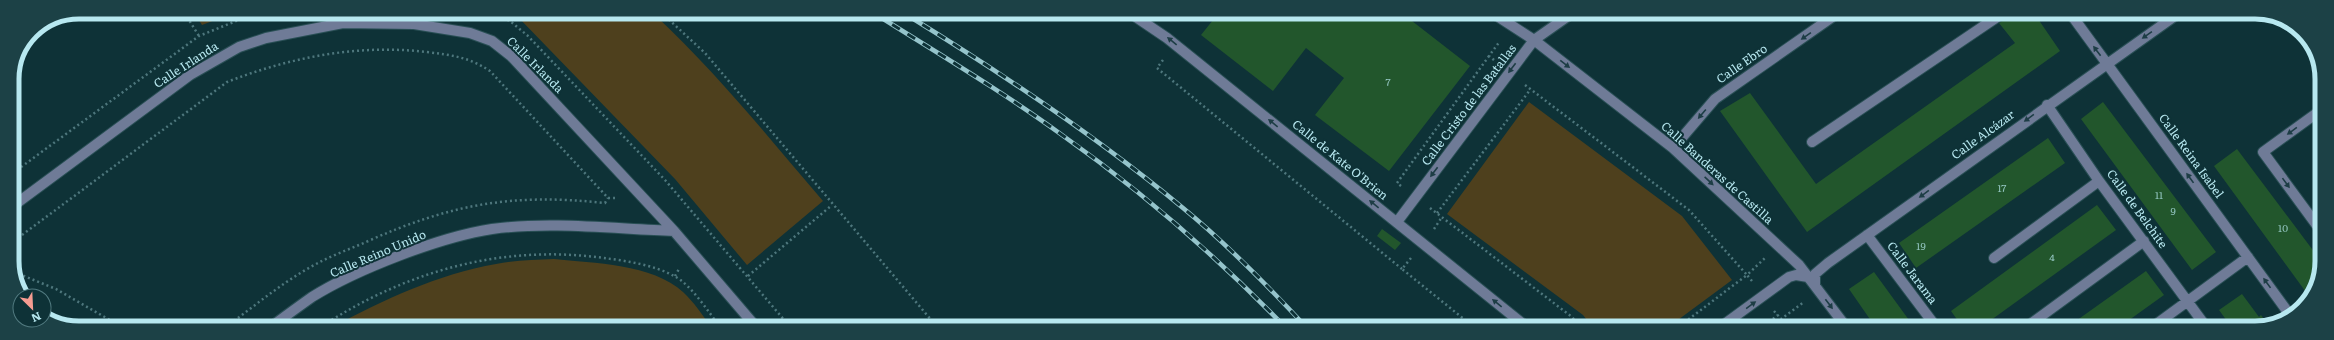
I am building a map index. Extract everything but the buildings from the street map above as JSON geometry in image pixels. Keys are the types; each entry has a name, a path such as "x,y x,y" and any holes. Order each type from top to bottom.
{"street":[{"name":"Calle de Kate O'Brien","path":"1139,19 1167,38 1519,321"},
{"name":"Calle Banderas de Castilla","path":"1502,19 1534,40 1673,148 1798,264 1842,321"},
{"name":"Calle Cristo de las Batallas","path":"1397,222 1534,40 1564,19"},
{"name":"Calle Ebro","path":"1673,148 1715,99 1829,19"},
{"path":"1812,142 1994,19"},
{"name":"Calle Reina Isabel","path":"2074,19 2287,311"},
{"name":"Calle Alcázar","path":"1815,286 1814,280 1818,270 2047,105 2170,19"},
{"name":"Calle Irlanda","path":"19,202 190,75 239,47 266,38 343,23 414,24 470,33 492,41 511,56 674,231 751,321"},
{"name":"Calle de Belchite","path":"2047,105 2099,181 2144,240 2202,321"},
{"path":"2315,114 2263,152 2315,223"},
{"path":"1994,258 2099,181"},
{"name":"Calle Reino Unido","path":"280,321 313,297 354,276 404,254 445,240 486,230 541,226 674,231"},
{"name":"Calle Jarama","path":"1867,235 1932,321"},
{"path":"2034,321 2144,240"},
{"path":"2161,321 2248,257"},
{"path":"1729,321 1789,278 1796,275 1808,276"}],"path":[{"path":"188,19 199,36"},
{"path":"19,169 199,36 241,19"},
{"path":"505,19 510,21 528,36 664,180 785,321"},
{"path":"668,19 705,53 832,205 932,321"},
{"path":"1406,190 1397,183 1504,35"},
{"path":"19,237 227,82 257,70 303,58 346,51 400,49 456,56 476,61 490,71 608,198 615,198"},
{"path":"1166,56 1157,68 1466,321"},
{"path":"1490,56 1499,64"},
{"path":"1521,81 1530,90 1689,210 1755,285"},
{"path":"1437,213 1530,90"},
{"path":"748,276 832,205"},
{"path":"1427,206 1572,316 1576,321"},
{"path":"1433,229 1442,217"},
{"path":"331,321 365,302 411,281 484,259 526,254 567,253 616,260 675,276 689,289 715,321"},
{"path":"1402,269 1415,253"},
{"path":"1686,321 1747,275 1768,255"},
{"path":"675,276 679,269"},
{"path":"21,275 56,289 110,321"},
{"path":"1773,309 1781,319 1807,299"},
{"path":"1770,321 1778,315"}],"shaded area":[{"path":"198,19 218,19 202,25"},
{"path":"520,19 659,19 721,83 823,201 747,265 675,179"},
{"path":"1529,102 1682,216 1732,280 1676,321 1588,321 1583,315 1447,214"},
{"path":"554,259 622,266 639,270 670,283 683,292 707,321 345,321 391,298 432,281 474,268 525,260"}],"railway":[{"path":"883,19 1017,104 1121,179 1206,251 1279,321"},
{"path":"913,19 1014,83 1083,131 1150,181 1231,251 1300,321"}]}
